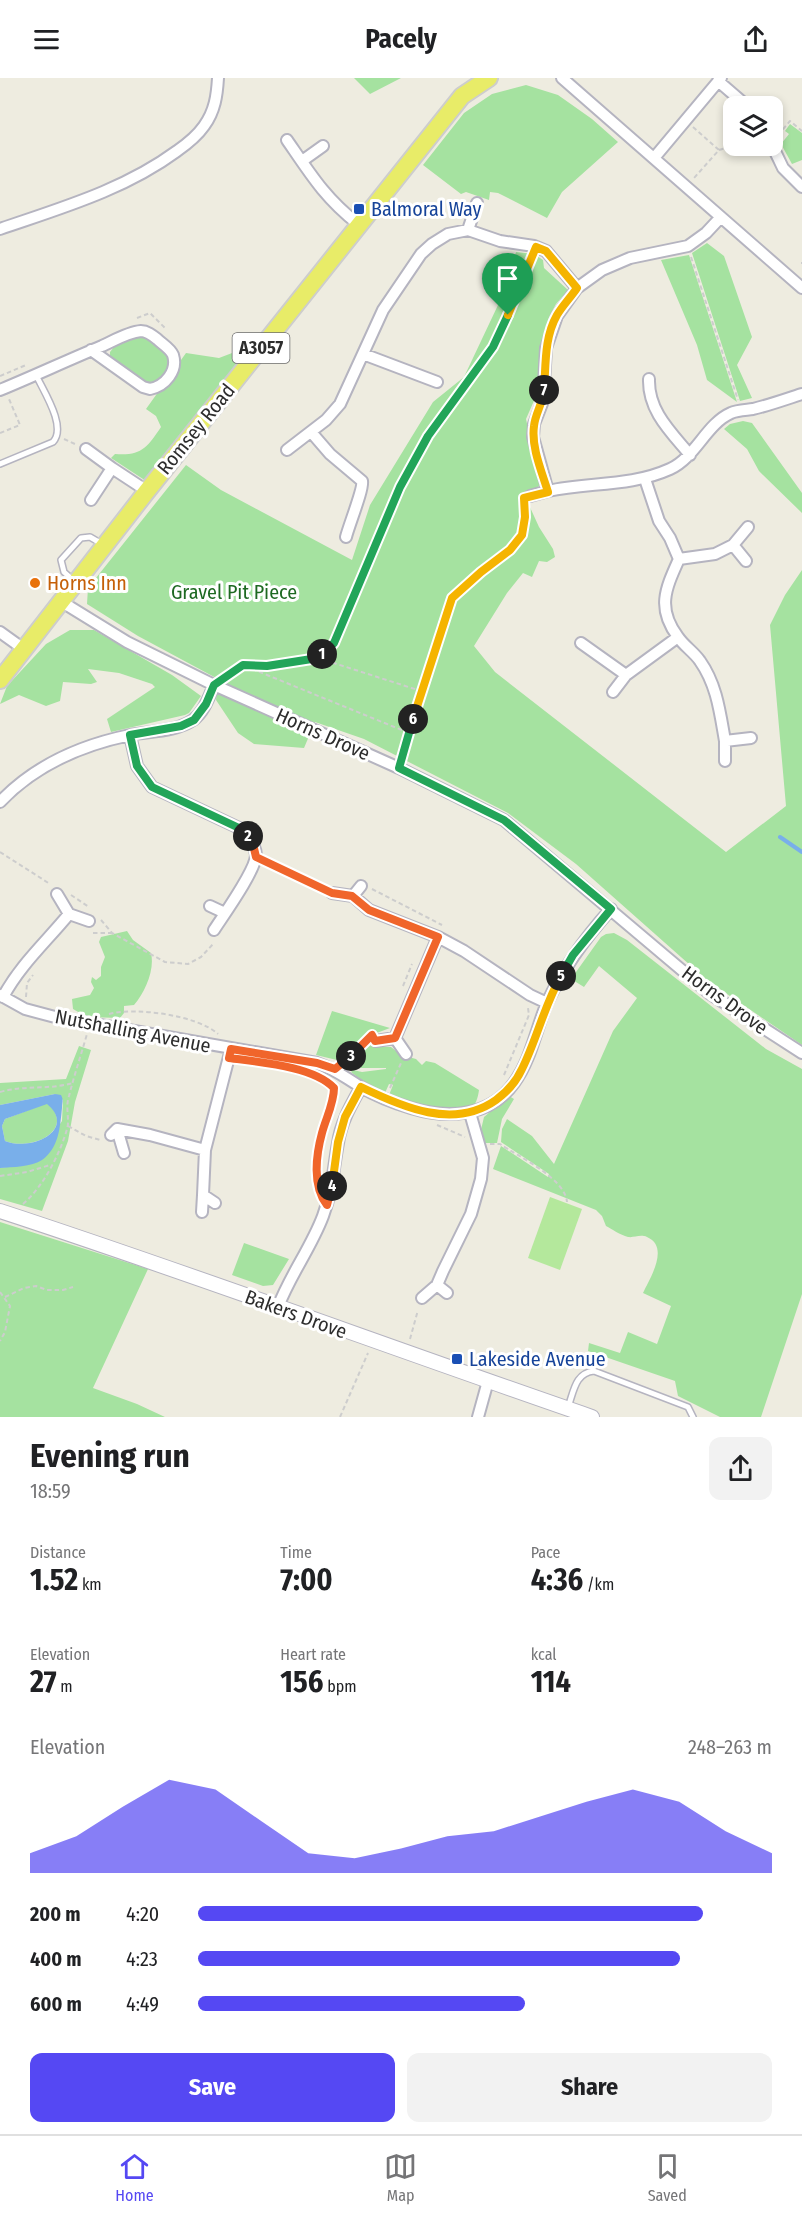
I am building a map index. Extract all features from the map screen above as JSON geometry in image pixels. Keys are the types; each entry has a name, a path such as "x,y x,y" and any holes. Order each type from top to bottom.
{"main road":[{"name":"Romsey Road","path":"462,96 467,78"},
{"name":"Romsey Road","path":"0,680 358,224 462,96 489,78"}],"street":[{"path":"0,229 104,192 166,159 192,139 204,126 213,111 218,95 218,78"},
{"path":"562,78 802,288"},
{"path":"654,158 720,80 737,96"},
{"path":"287,140 322,191 358,224"},
{"path":"302,161 323,146"},
{"path":"778,156 783,168 802,187"},
{"path":"468,230 477,203"},
{"path":"548,492 533,437 534,424 543,401 546,348 556,316 577,288 602,270 630,258 688,246 706,234 720,218"},
{"path":"287,450 326,420 340,404 383,310 421,254 448,234 468,230 500,241 546,251 577,288"},
{"path":"2,389 36,375 91,350 134,332 143,331 150,334 168,349 173,356 174,366 165,382 150,389 143,387 91,350"},
{"path":"363,354 437,382"},
{"path":"649,379 648,392 654,408 662,422 690,455"},
{"path":"531,496 585,484 614,484 645,479 672,468 690,455 718,422 730,413 754,409 802,394"},
{"path":"311,432 330,454 362,480 363,486 346,537"},
{"path":"86,449 147,491"},
{"path":"90,500 112,468"},
{"path":"645,479 658,521 670,538 679,559 666,589 664,603 667,618 678,637 699,660 710,678 718,699 725,741 725,761"},
{"path":"679,559 715,554 733,545 747,527"},
{"path":"733,545 746,561"},
{"name":"Horns Drove","path":"62,602 127,642 214,685 399,768 504,820 709,993 802,1053"},
{"path":"0,632 25,650"},
{"path":"613,692 626,675 678,637"},
{"path":"581,643 626,675"},
{"path":"0,802 37,771 60,759 99,743 181,726 194,720 206,704 214,685"},
{"path":"130,735 137,766 152,787 239,828 248,834 253,844 256,857 250,873 214,930"},
{"path":"725,741 751,738"},
{"path":"352,896 361,886"},
{"path":"56,891 69,914 92,920"},
{"path":"332,893 352,896 369,910 438,937 464,951 530,995 547,1003"},
{"path":"210,906 225,913"},
{"path":"422,1298 437,1285 471,1212 481,1179 483,1158 470,1113 486,1107 514,1084 547,1003 573,955 611,909"},
{"path":"1,996 25,962 46,942 69,914"},
{"path":"395,1038 438,937"},
{"name":"Nutshalling Avenue","path":"1,996 25,1009 90,1024 317,1063 335,1069 361,1087 385,1099 413,1109 470,1113"},
{"path":"375,1041 395,1038"},
{"path":"395,1038 406,1054"},
{"path":"202,1212 205,1150 234,1050"},
{"path":"278,1307 294,1270 311,1244 327,1205 333,1182 338,1142 345,1117 361,1087"},
{"path":"114,1132 150,1135 205,1150"},
{"path":"114,1132 124,1153"},
{"path":"203,1195 215,1203"},
{"name":"Bakers Drove","path":"0,1212 592,1417"},
{"path":"437,1285 447,1293"},
{"path":"478,1417 488,1381"}],"lane":[{"path":"0,464 53,442 58,436 58,428 50,402 36,375"},
{"path":"76,583 64,572 61,560 81,538 90,537 105,546"},
{"path":"568,1409 578,1378 586,1372 594,1371 688,1407 693,1417"}],"path":[{"path":"686,121 719,150"},
{"path":"783,129 789,121 802,131"},
{"path":"687,187 719,150 723,149"},
{"path":"688,246 741,410"},
{"path":"318,658 334,643 400,487 428,436 493,347 536,247"},
{"path":"0,433 20,425 2,389"},
{"path":"58,436 86,449"},
{"path":"399,768 421,691 452,598 510,550 522,535 525,517 524,498 531,496"},
{"path":"214,685 243,665 267,666 318,658 421,691"},
{"path":"243,665 409,733"},
{"path":"0,852 56,891"},
{"path":"256,857 332,893"},
{"path":"69,894 92,920 165,962 188,964 201,957 215,941 214,930"},
{"path":"92,920 98,934 112,933"},
{"path":"25,1009 27,983 36,971"},
{"path":"503,1076 529,1015 528,1008"},
{"path":"17,1217 21,1206 36,1193 45,1179 68,1126 66,1113 68,1098 90,1024 98,1017 124,1010 200,1022 213,1029 234,1050"},
{"path":"335,1069 350,1058 367,1038 372,1035 375,1041"},
{"path":"385,1099 406,1054"},
{"path":"327,1205 321,1197 317,1174 322,1134 334,1095 334,1088 328,1081"},
{"path":"0,1092 59,1087 73,1083"},
{"path":"68,1126 99,1141 114,1132"},
{"path":"480,1144 500,1144 556,1180 565,1192 567,1202"},
{"path":"0,1177 27,1172 51,1164"},
{"path":"5,1297 24,1288 36,1286 47,1290 63,1290 73,1287"},
{"path":"0,1292 10,1306 10,1317 0,1341"},
{"path":"406,1353 422,1298"},
{"path":"340,1417 373,1342"}],"green space":[{"path":"354,78 401,78 370,94"},
{"path":"526,85 558,95 592,119 618,142 562,192 547,218 498,193 490,192 489,200 466,192 461,194 423,165 464,113 492,94"},
{"path":"790,124 802,133 802,160 792,164 783,148 783,142 789,134 785,131"},
{"path":"707,243 724,256 752,337 737,365 752,398 740,401 692,253"},
{"name":"Gravel Pit Piece","path":"516,252 534,254 543,260 544,268 568,290 550,315 540,347 540,387 526,419 539,486 534,491 524,494 555,557 547,562 539,561 532,577 523,573 507,593 474,646 495,672 726,852 786,806 770,625 785,595 802,570 802,1045 708,981 576,864 508,813 364,739 315,722 304,748 254,744 238,733 216,700 218,679 138,636 87,604 88,588 186,465 221,490 352,560 370,505 433,402 464,377 507,286"},
{"path":"689,255 737,402 707,380 697,345 661,260"},
{"path":"139,336 158,347 170,361 168,371 156,382 146,384 110,357 110,352 114,347"},
{"path":"253,345 150,479 143,479 111,458 115,454 131,454 143,449 161,427 156,416 146,409 186,353 219,358"},
{"path":"743,421 752,423 802,493 802,513 759,471 747,449 724,429 730,424"},
{"path":"70,630 94,630 172,675 201,696 185,715 111,732 107,719 155,687 152,684 119,673 88,669 97,682 91,684 63,682 60,701 46,706 19,695 0,704 7,686 46,644"},
{"path":"127,931 133,940 151,953 152,966 138,1000 134,1005 124,1006 124,1013 120,1018 87,1017 73,1009 72,999 90,995 94,988 91,982 92,977 96,980 101,976 101,967 105,957 99,942 101,937"},
{"path":"614,933 627,940 766,1049 802,1069 802,1294 761,1417 720,1417 678,1396 675,1381 588,1351 589,1343 620,1353 628,1332 657,1344 671,1306 643,1293 658,1255 654,1242 647,1237 628,1237 619,1233 606,1226 602,1216 596,1210 493,1169 501,1146 548,1177 549,1174 501,1142 502,1129 507,1119 532,1136 554,1164 613,1031 637,998 599,966 584,987 571,979 601,937"},
{"path":"332,1011 390,1028 366,1037 350,1056 341,1061 316,1055"},
{"path":"371,1037 374,1046 391,1047 401,1055 416,1059 422,1065 426,1061 435,1063 479,1090 475,1104 468,1110 451,1111 417,1104 389,1095 393,1085 389,1084 385,1093 360,1079 351,1072 353,1070 362,1072 386,1069 351,1066 349,1061"},
{"path":"79,1046 91,1050 75,1102 68,1141 42,1211 0,1199 0,1168 34,1163 62,1121 63,1100 55,1094 0,1105 0,1083 66,1079"},
{"path":"509,1096 514,1099 502,1119 497,1143 485,1143 480,1134 484,1117"},
{"path":"47,1103 55,1113 57,1121 48,1136 28,1143 16,1144 5,1141 2,1126 5,1119"},
{"path":"550,1197 582,1209 560,1270 528,1258"},
{"path":"0,1222 148,1269 93,1388 165,1417 0,1417"},
{"path":"244,1243 289,1259 273,1285 263,1286 232,1275"}],"water":[{"path":"55,1094 61,1095 63,1102 58,1137 48,1155 38,1162 27,1165 0,1168 0,1105","holes":["47,1104 55,1113 57,1122 54,1130 48,1136 28,1143 16,1144 5,1141 2,1126 5,1119"]}],"waterway":[{"path":"780,837 802,852"}],"place":[{"name":"Balmoral Way","path":"359,209"},
{"name":"Horns Inn","path":"35,583"},
{"name":"Lakeside Avenue","path":"457,1359"}],"route":[{"path":"536,247 546,251 577,288 556,316 550,331 546,348 543,401 534,424 533,437 548,492 524,498 525,517 522,535 510,550 452,598 399,768 504,820 611,909 573,955 559,979 514,1084 486,1107 479,1111 460,1114 431,1112 396,1103 361,1087 345,1117 338,1142 333,1182 327,1205 321,1197 317,1174 322,1134 334,1088 328,1081 287,1067 229,1058 231,1049 317,1063 335,1069 350,1058 372,1035 375,1041 395,1038 438,937 369,910 352,896 332,893 256,857 248,834 152,787 137,766 130,735 181,726 194,720 206,704 214,685 243,665 267,666 318,658 334,643 400,487 428,436 493,347 508,315 536,247"}]}
